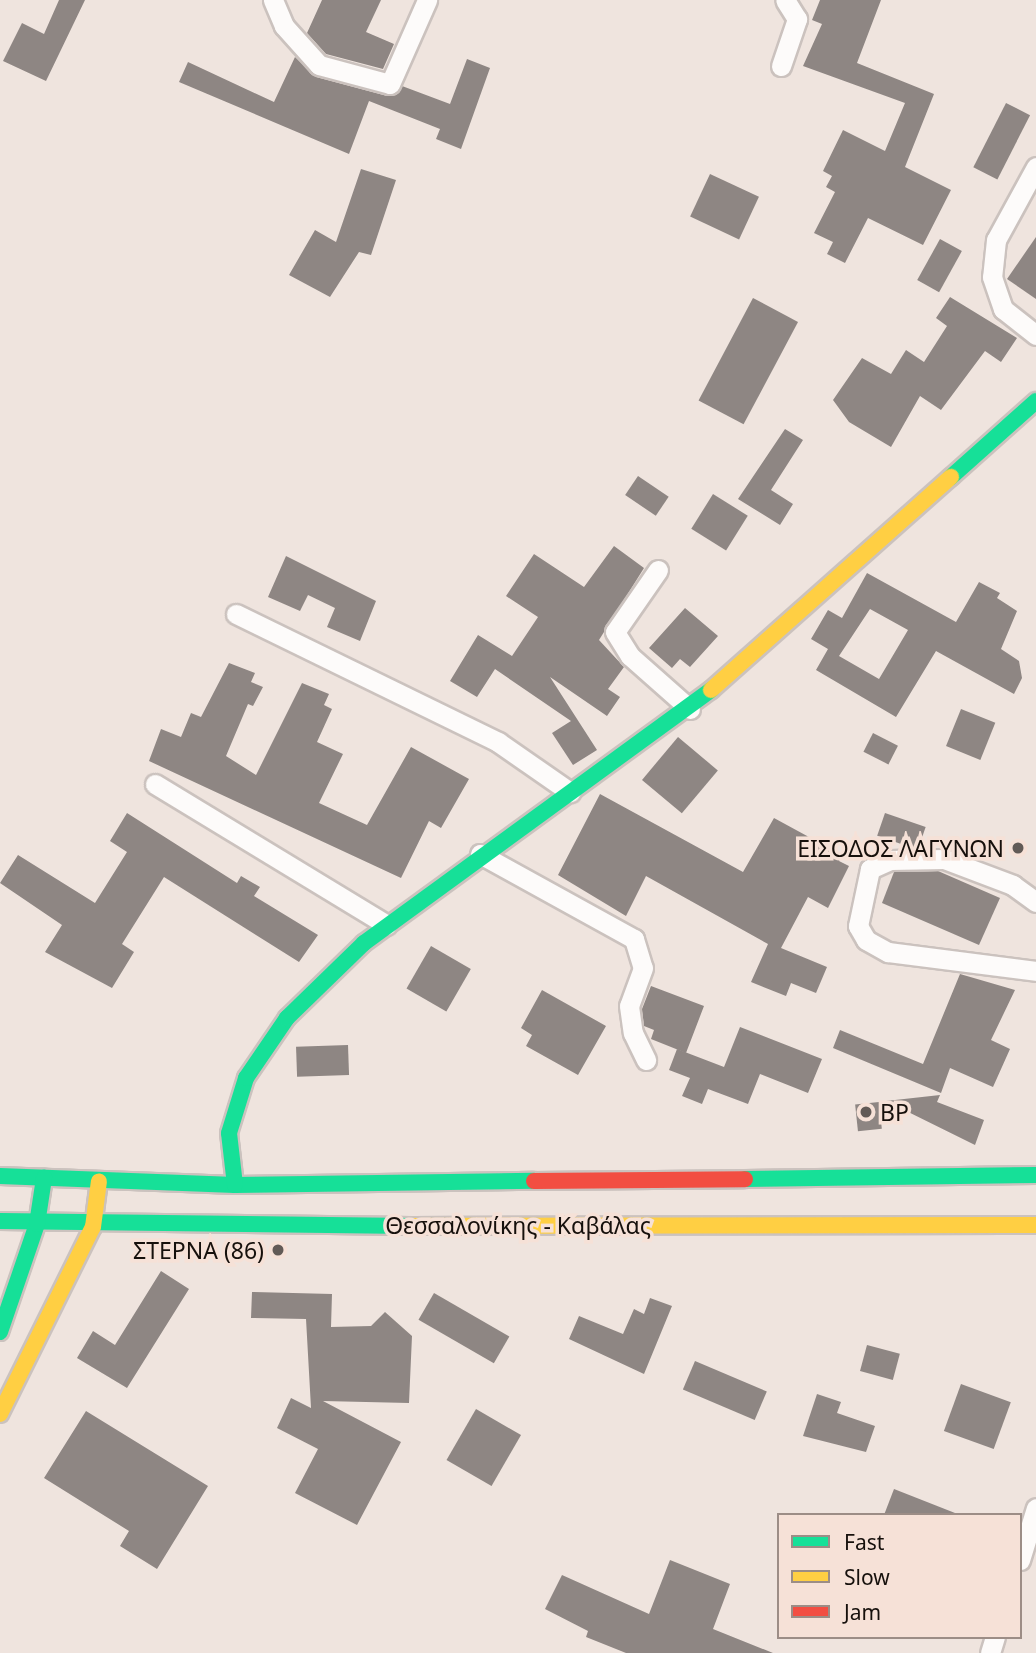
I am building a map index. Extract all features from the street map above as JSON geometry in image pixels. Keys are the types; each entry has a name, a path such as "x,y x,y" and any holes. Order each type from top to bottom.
{"main road":[{"path":"235,1185 229,1133 246,1078 287,1018 387,925 480,854 690,709 1036,401"},
{"name":"Θεσσαλονίκης - Καβάλας","path":"0,1176 235,1185 1036,1175"},
{"path":"1,1326 37,1224 44,1178"},
{"path":"0,1414 93,1227 99,1181"},
{"name":"Θεσσαλονίκης - Καβάλας","path":"0,1221 93,1227 1036,1225"}],"street":[{"path":"272,0 284,26 319,65 390,84 427,0"},
{"path":"781,66 797,19 785,0"},
{"path":"1036,167 996,240 992,277 1003,309 1036,335"},
{"path":"658,570 615,632 630,656 690,709"},
{"path":"236,614 498,742 569,792"},
{"path":"155,784 387,925"},
{"path":"480,854 634,939 643,968 629,1006 633,1033 646,1060"},
{"path":"1036,902 1013,885 944,859 917,857 870,869 858,916 866,940 888,952 1036,971"},
{"path":"1022,1554 1036,1508"}],"building":[{"path":"59,0 85,0 46,81 3,61 22,23 44,34"},
{"path":"322,0 381,0 366,32 394,44 383,69 326,54 307,33"},
{"path":"820,0 881,0 857,63 934,94 905,167 951,190 923,245 868,218 845,263 827,254 833,242 814,233 835,192 826,187 832,176 823,171 843,130 885,151 905,103 803,66 822,24 812,20"},
{"path":"295,57 316,77 387,96 402,86 450,104 467,59 490,68 461,149 436,139 440,129 369,101 349,154 179,82 188,62 274,102"},
{"path":"1006,103 1030,115 997,179 973,167"},
{"path":"361,169 396,180 371,255 359,252 330,297 289,275 315,230 336,242"},
{"path":"710,174 759,197 739,239 690,217"},
{"path":"1036,237 1036,299 1007,279"},
{"path":"940,239 962,251 939,292 917,280"},
{"path":"950,297 1017,338 1001,362 985,351 941,410 920,396 891,447 849,422 833,400 862,358 891,374 906,350 924,362 947,326 936,318"},
{"path":"753,298 798,322 744,424 699,400"},
{"path":"785,429 803,440 771,490 793,504 780,525 738,499"},
{"path":"638,476 669,497 656,516 625,495"},
{"path":"713,494 748,516 726,550 691,529"},
{"path":"614,546 644,568 599,640 624,667 608,689 620,697 607,716 550,677 597,750 573,765 552,733 571,721 495,669 477,697 450,681 478,635 512,656 538,617 506,596 534,554 584,587"},
{"path":"286,556 376,601 360,641 327,627 335,608 308,595 300,611 268,597"},
{"path":"867,573 956,622 979,582 1000,593 997,598 1017,611 1001,649 1019,661 1022,678 1014,694 936,651 896,717 816,670 828,649 811,639 828,610 842,618","holes":["870,609 908,630 879,679 839,656"]},
{"path":"685,608 718,636 690,667 680,659 672,668 649,648"},
{"path":"229,663 255,673 251,682 263,687 253,706 248,704 226,756 256,775 302,683 329,694 324,705 332,709 317,742 343,754 319,803 367,825 411,747 469,779 441,828 429,821 401,878 149,761 161,729 181,737 191,713 201,717"},
{"path":"961,709 995,723 980,760 946,746"},
{"path":"873,733 898,746 888,764 863,752"},
{"path":"678,737 718,770 682,813 642,780"},
{"path":"600,794 743,872 774,818 842,855 839,861 849,866 828,908 808,897 781,948 827,967 816,993 791,983 786,996 751,982 768,944 646,876 626,916 558,875"},
{"path":"127,813 237,883 241,876 260,887 254,896 318,935 299,962 164,877 122,944 134,952 112,988 45,952 62,925 0,883 18,855 95,903 127,852 110,841"},
{"path":"885,813 926,827 918,850 877,836"},
{"path":"938,871 1000,898 979,945 882,903 894,872"},
{"path":"431,946 471,969 446,1011 406,988"},
{"path":"960,974 1015,990 991,1040 1010,1049 993,1087 950,1068 941,1093 833,1048 840,1030 923,1064"},
{"path":"651,986 704,1006 686,1053 651,1039 654,1030 644,1026 642,1009"},
{"path":"542,990 606,1026 578,1075 526,1046 532,1035 521,1028"},
{"path":"740,1027 822,1059 808,1093 760,1074 748,1104 708,1089 702,1104 682,1096 690,1078 669,1070 677,1049 724,1067"},
{"path":"348,1045 349,1075 297,1077 296,1047"},
{"path":"940,1095 937,1102 984,1120 975,1145 886,1101"},
{"path":"879,1102 882,1129 858,1131 855,1105"},
{"path":"161,1271 189,1289 127,1388 77,1358 93,1331 115,1345"},
{"path":"252,1292 332,1294 331,1327 371,1326 385,1312 412,1336 409,1403 323,1401 401,1442 357,1525 295,1493 318,1449 277,1428 291,1398 311,1408 306,1319 251,1318"},
{"path":"434,1293 509,1336 494,1363 418,1320"},
{"path":"650,1298 672,1306 644,1374 569,1339 579,1316 623,1334 634,1309 644,1314"},
{"path":"867,1345 900,1354 893,1380 860,1371"},
{"path":"695,1361 767,1391 755,1420 683,1390"},
{"path":"961,1384 1011,1402 994,1449 944,1431"},
{"path":"817,1394 841,1402 837,1413 875,1426 866,1452 803,1436"},
{"path":"476,1409 521,1435 492,1486 447,1460"},
{"path":"86,1411 208,1486 157,1569 120,1546 129,1531 44,1478"},
{"path":"894,1489 955,1513 885,1513"},
{"path":"670,1560 730,1584 713,1629 773,1653 626,1653 586,1637 588,1631 545,1609 562,1575 649,1614"}],"traffic: fast":[{"path":"951,477 1036,401"},
{"path":"235,1185 229,1133 246,1078 287,1018 364,943 711,690"},
{"path":"745,1179 1036,1175"},
{"path":"0,1176 235,1185 534,1181"},
{"path":"0,1332 37,1224 44,1178"},
{"path":"0,1221 410,1226"}],"traffic: slow":[{"path":"711,690 951,477"},
{"path":"0,1414 93,1227 99,1181"},
{"path":"410,1226 1036,1225"}],"traffic: jam":[{"path":"534,1181 745,1179"}],"place":[{"name":"ΕΙΣΟΔΟΣ ΛΑΓΥΝΩΝ","path":"1018,848"},
{"name":"BP","path":"866,1112"},
{"name":"ΣΤΕΡΝΑ (86)","path":"278,1250"}]}
